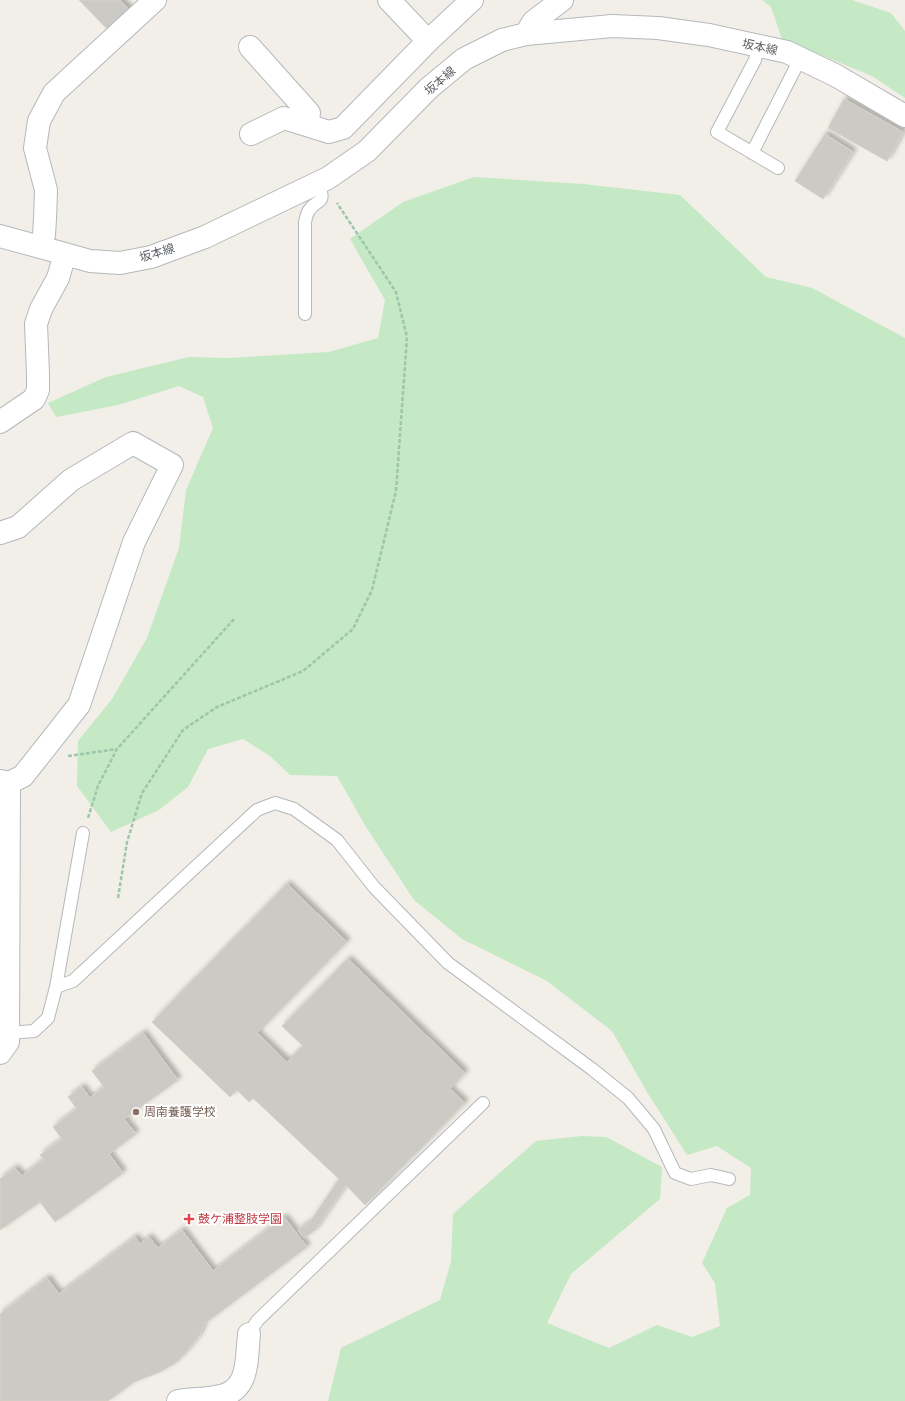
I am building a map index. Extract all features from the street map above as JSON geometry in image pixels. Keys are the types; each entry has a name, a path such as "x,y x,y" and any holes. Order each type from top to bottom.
{"street":[{"path":"40,248 45,227 46,190 35,148 39,121 54,93 155,0"},
{"path":"389,0 428,41"},
{"path":"251,134 284,118 329,132 343,128 428,41 472,0"},
{"path":"526,34 533,22 562,0"},
{"name":"坂本線","path":"1,239 90,261 120,263 151,257 204,237 323,181 367,151 429,88 464,60 502,40 526,34 612,26 658,28 709,35 787,52 835,75 905,116"},
{"path":"250,47 309,113 307,125"},
{"path":"0,422 34,398 38,390 36,324 41,309 58,278 65,254"},
{"path":"0,532 18,527 71,480 133,443 172,465 134,542 79,705 24,776 4,782 8,1042 0,1053"},
{"path":"178,1401 217,1397 236,1390 245,1374 249,1334"}],"lane":[{"path":"758,46 755,60 717,132 778,168"},
{"path":"752,153 800,59"},
{"path":"305,314 305,222 308,212 322,198 323,181"},
{"path":"56,987 73,982 257,810 275,803 294,809 338,840 374,888 448,963 592,1069 628,1098 654,1130 675,1173 691,1179 711,1175 729,1179"},
{"path":"8,1033 34,1031 48,1018 56,987 83,834"},
{"path":"249,1334 257,1320 483,1103"}],"path":[{"path":"118,898 127,842 142,793 183,730 217,707 303,671 353,629 372,590 396,491 407,337 396,292 323,181"},
{"path":"83,834 98,786 118,749 235,618"},
{"path":"62,756 118,749"}],"green space":[{"path":"762,0 852,0 891,13 905,31 905,98 872,76 782,39 771,7"},
{"path":"474,177 583,184 680,195 766,277 812,288 905,338 905,1401 328,1401 341,1348 440,1300 451,1261 453,1214 536,1141 582,1136 606,1137 662,1167 660,1199 571,1274 547,1323 609,1348 657,1325 692,1337 720,1326 715,1283 702,1263 727,1208 750,1195 751,1168 717,1146 687,1155 647,1092 612,1031 547,981 462,939 414,900 366,827 337,776 290,775 270,756 243,739 208,749 188,787 159,810 111,832 77,786 78,741 112,699 147,638 179,548 186,490 213,428 203,397 179,386 118,405 56,417 48,403 106,377 189,357 230,358 329,352 378,338 385,300 350,239 403,202"}],"building":[{"path":"79,0 120,0 133,13 112,34"},
{"path":"844,99 903,132 887,161 828,128"},
{"path":"825,134 853,152 823,199 795,181"},
{"path":"287,884 347,942 257,1033 287,1062 303,1046 282,1026 348,959 465,1073 450,1089 465,1103 365,1205 346,1185 315,1230 304,1238 298,1230 310,1222 339,1179 253,1098 249,1102 237,1090 230,1097 152,1022"},
{"path":"143,1033 178,1080 124,1119 136,1134 109,1154 123,1173 55,1222 40,1202 0,1230 0,1179 15,1168 22,1176 44,1159 40,1155 62,1139 53,1127 77,1109 68,1097 82,1087 90,1098 104,1087 92,1071"},
{"path":"284,1217 307,1247 204,1324 199,1336 174,1364 160,1372 134,1382 108,1401 0,1401 0,1314 47,1278 59,1294 135,1237 140,1244 149,1237 158,1248 182,1230 213,1271"}],"place":[{"name":"周南養護学校","path":"136,1112"},
{"name":"鼓ケ浦整肢学園","path":"189,1219"}]}
